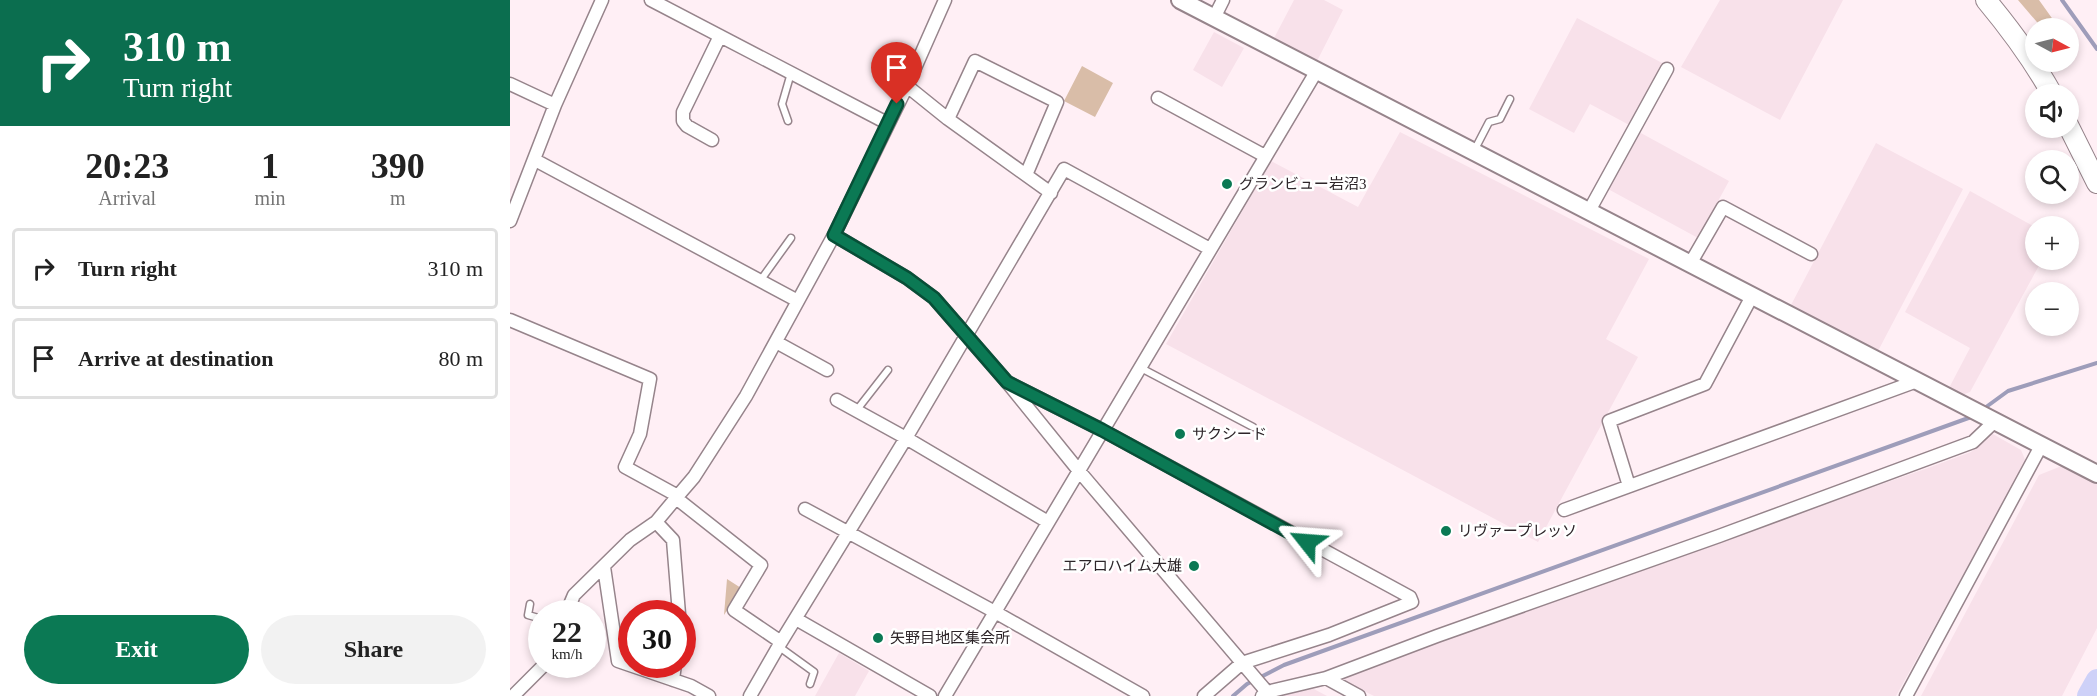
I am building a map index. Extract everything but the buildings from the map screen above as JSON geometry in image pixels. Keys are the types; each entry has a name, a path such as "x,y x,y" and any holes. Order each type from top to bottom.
{"main road":[{"path":"1986,0 2008,25 2046,84"},
{"path":"2074,138 2097,183"}],"street":[{"path":"510,221 555,105 602,0"},
{"path":"651,0 888,123"},
{"path":"572,600 574,595 630,540 656,522 694,477 746,396 834,235 907,86 945,0"},
{"path":"1180,0 2097,474"},
{"path":"1214,18 1223,0"},
{"path":"712,140 682,121 683,112 720,36"},
{"path":"948,119 975,61 1057,102 1026,175"},
{"path":"1588,211 1667,69"},
{"path":"945,696 1316,72"},
{"path":"510,84 555,105"},
{"path":"907,86 948,119 1051,193"},
{"path":"1158,98 1265,156"},
{"path":"534,160 798,301"},
{"path":"750,696 779,644 796,620 906,438 1064,169 1210,249"},
{"path":"1690,264 1723,207 1811,254"},
{"path":"834,235 907,278 934,298 1007,382 1264,694 1326,678 1973,442 1993,421"},
{"path":"1629,486 1609,421 1705,384 1752,296"},
{"path":"510,320 650,379 640,434 625,466 677,497 762,565 734,610 779,644"},
{"path":"776,342 827,370"},
{"path":"1564,510 1917,381"},
{"path":"1007,382 1102,430 1410,597 1412,603 1244,667 1204,696"},
{"path":"837,400 1048,522"},
{"path":"1906,696 2041,446"},
{"path":"805,509 1143,696"},
{"path":"656,522 673,540 679,600"},
{"path":"604,567 618,661 691,686 709,696"},
{"path":"796,620 930,696"},
{"path":"513,696 531,678"},
{"path":"1326,678 1359,696"}],"lane":[{"path":"788,121 782,104 791,73"},
{"path":"1473,152 1489,122 1500,119 1510,99"},
{"path":"760,281 791,238"},
{"path":"1139,367 1253,427"},
{"path":"856,411 888,370"},
{"path":"779,644 814,672 810,684"}],"shaded area":[{"path":"1294,0 1324,0 1343,10 1315,65 1272,42"},
{"path":"1720,0 1843,0 1780,120 1681,67"},
{"path":"2018,0 2039,0 2052,18 2033,18"},
{"path":"1577,18 1666,65 1633,127 1590,104 1574,133 1529,109"},
{"path":"1214,32 1244,48 1222,87 1193,70"},
{"path":"1082,66 1113,83 1095,117 1064,101"},
{"path":"1400,132 1649,259 1606,339 1638,357 1538,542 1166,344 1271,161 1358,207"},
{"path":"1639,132 1729,181 1698,238 1608,189"},
{"path":"1876,143 1963,189 1878,351 1791,305"},
{"path":"1970,191 2025,221 2025,270 2037,270 2030,282 2025,282 2025,291 1970,392 1962,395 1949,388 1970,348 1905,312"},
{"path":"1991,433 2021,450 2026,462 1896,696 1374,696 1338,678 1615,577 1971,452"},
{"path":"2064,465 2097,483 2097,628 2062,696 1921,696 2039,475"},
{"path":"727,579 741,588 724,615"},
{"path":"839,653 869,671 855,696 815,696"},
{"path":"1312,688 1327,696 1280,696 1291,690"}],"waterway":[{"path":"2062,0 2097,49"},
{"path":"1982,410 2008,391 2097,363"},
{"path":"1233,696 1247,684 1284,665 1974,416"},
{"path":"2088,696 2097,680"}],"place":[{"name":"グランビュー岩沼3","path":"1227,184"},
{"name":"サクシード","path":"1180,434"},
{"name":"リヴァープレッソ","path":"1446,531"},
{"name":"エアロハイム大雄","path":"1194,566"},
{"name":"矢野目地区集会所","path":"878,638"}],"route":[{"path":"897,104 834,235 907,278 934,298 1007,382 1102,430 1307,542"}]}
